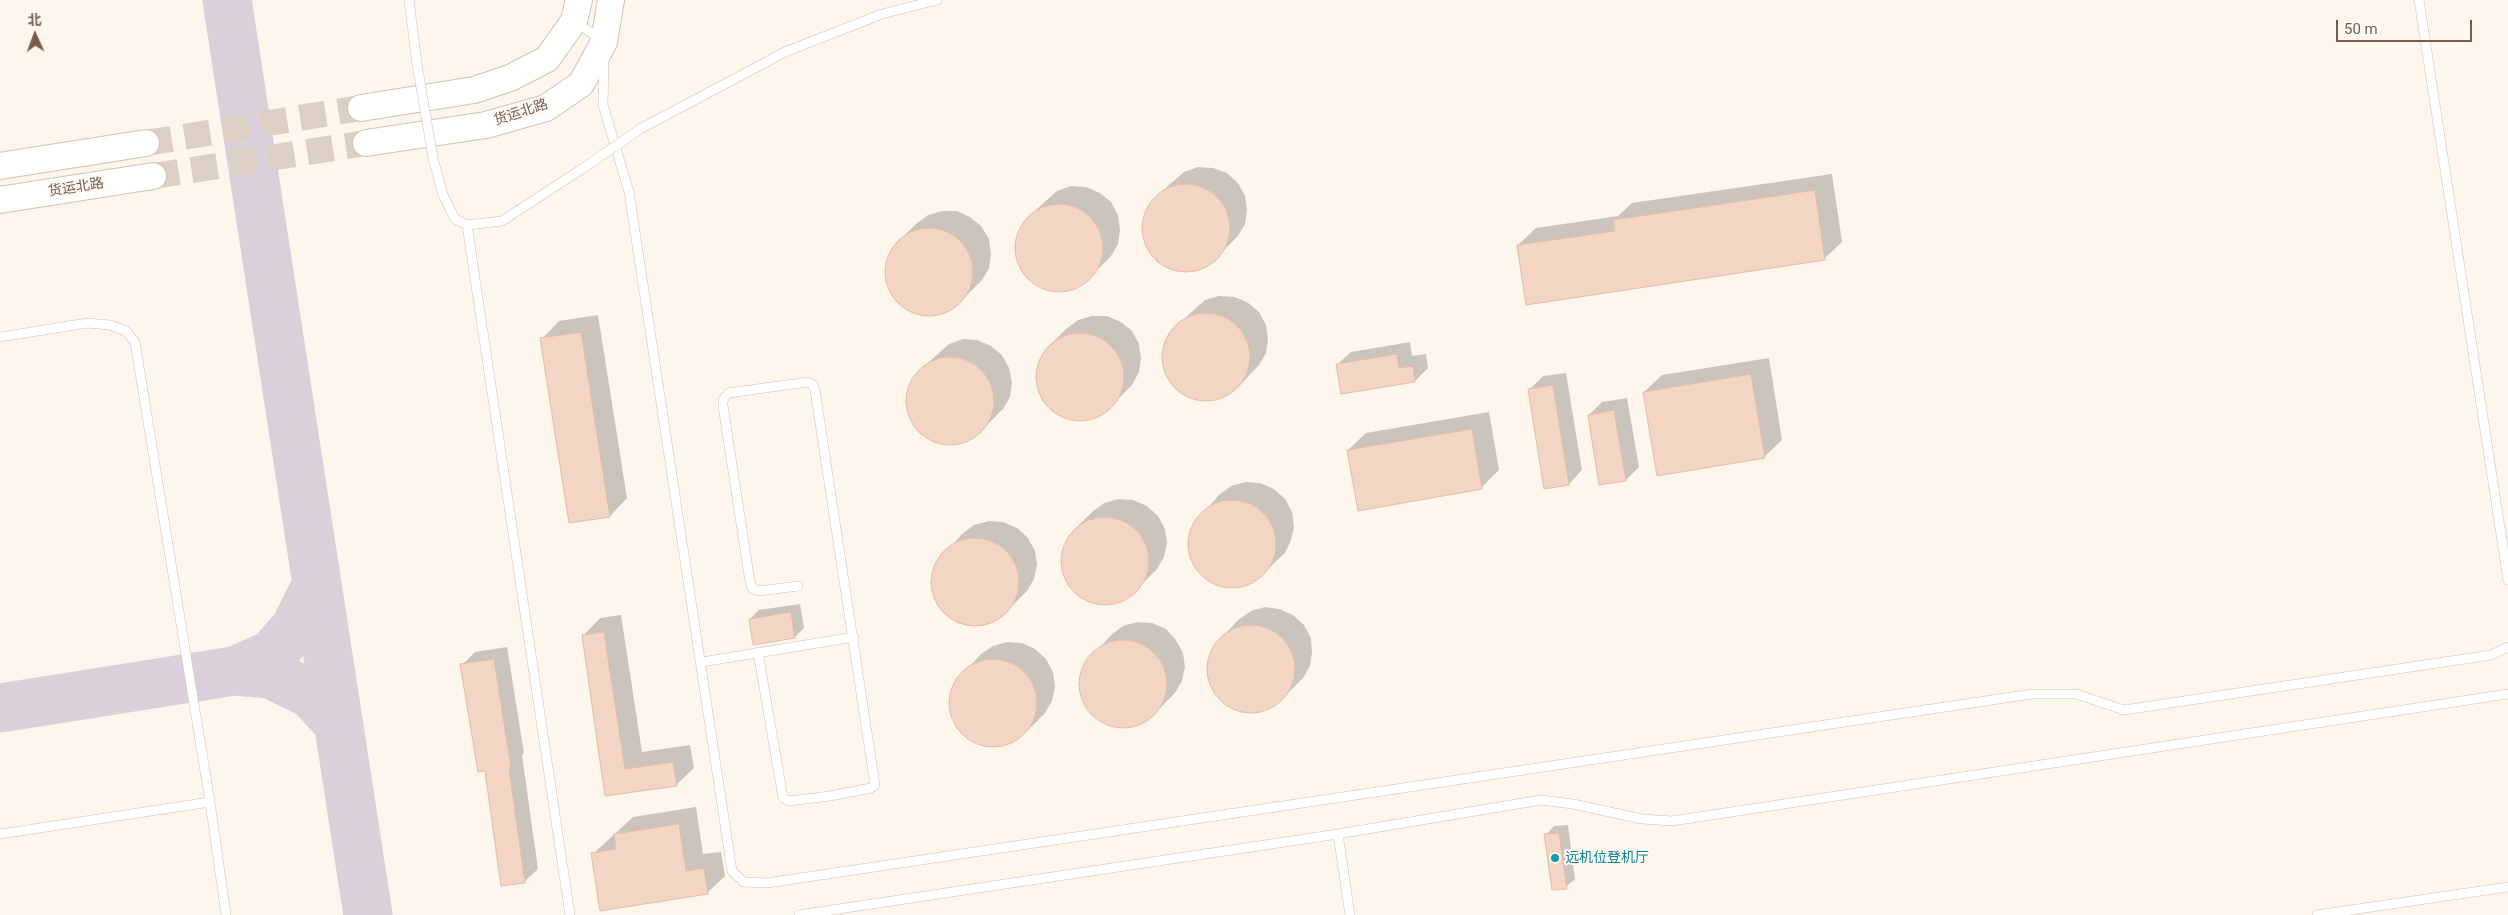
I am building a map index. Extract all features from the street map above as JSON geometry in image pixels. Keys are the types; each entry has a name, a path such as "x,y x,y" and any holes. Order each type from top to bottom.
{"main road":[{"name":"货运北路","path":"366,143 486,124 546,108 581,84 604,42 611,0"},
{"path":"361,108 474,90 510,78 547,58 577,10"},
{"path":"0,166 146,143"},
{"name":"货运北路","path":"0,200 153,176"}],"lane":[{"path":"409,0 417,64 433,158 443,195 455,219 467,225 502,221 640,129 784,52 882,14 937,0"},
{"path":"2419,0 2508,580"},
{"path":"577,10 604,42 603,105 628,192 702,662 732,871 744,882 767,883 2032,694 2076,694 2124,710 2490,655 2508,648"},
{"path":"467,225 570,915"},
{"path":"0,337 87,323 110,325 126,331 135,342 210,802 226,915"},
{"path":"758,652 783,798 789,801 871,788 876,781 813,385 808,382 728,393 723,400 723,406 750,582 753,589 759,591 798,586"},
{"path":"702,662 854,637"},
{"path":"799,915 1338,834 1541,800 1573,804 1642,819 1672,821 2508,694"},
{"path":"0,834 210,802"},
{"path":"1338,834 1350,915"},
{"path":"2317,915 2508,887"}],"building":[{"path":"1177,184 1195,184 1211,191 1223,203 1230,219 1230,237 1223,253 1211,265 1195,272 1177,272 1161,265 1149,253 1142,237 1142,219 1149,203 1161,191"},
{"path":"1815,190 1825,260 1526,305 1517,245 1615,231 1613,220"},
{"path":"1050,204 1068,204 1084,211 1096,223 1103,239 1103,257 1096,273 1084,285 1068,292 1050,292 1034,285 1022,273 1015,257 1015,239 1022,223 1034,211"},
{"path":"920,228 938,228 954,235 966,247 973,263 973,281 966,297 954,309 938,316 920,316 904,309 892,297 885,281 885,263 892,247 904,235"},
{"path":"1197,313 1215,313 1231,320 1243,332 1250,348 1250,366 1243,382 1231,394 1215,401 1197,401 1181,394 1169,382 1162,366 1162,348 1169,332 1181,320"},
{"path":"581,332 610,517 569,523 540,338"},
{"path":"1071,333 1089,333 1105,340 1117,352 1124,368 1124,386 1117,402 1105,414 1089,421 1071,421 1055,414 1043,402 1036,386 1036,368 1043,352 1055,340"},
{"path":"1397,354 1399,368 1413,366 1415,382 1341,394 1336,364"},
{"path":"941,357 959,357 975,364 987,376 994,392 994,410 987,426 975,438 959,445 941,445 925,438 913,426 906,410 906,392 913,376 925,364"},
{"path":"1751,374 1765,458 1657,476 1643,392"},
{"path":"1553,385 1569,485 1544,489 1528,389"},
{"path":"1614,410 1626,481 1599,485 1588,415"},
{"path":"1472,429 1482,489 1358,511 1347,450"},
{"path":"1223,500 1241,500 1257,507 1269,519 1276,535 1276,553 1269,569 1257,581 1241,588 1223,588 1207,581 1195,569 1188,553 1188,535 1195,519 1207,507"},
{"path":"1096,517 1114,517 1130,524 1142,536 1149,552 1149,570 1142,586 1130,598 1114,605 1096,605 1080,598 1068,586 1061,570 1061,552 1068,536 1080,524"},
{"path":"966,538 984,538 1000,545 1012,557 1019,573 1019,591 1012,607 1000,619 984,626 966,626 950,619 938,607 931,591 931,573 938,557 950,545"},
{"path":"791,612 795,638 753,645 749,619"},
{"path":"1242,625 1260,625 1276,632 1288,644 1295,660 1295,678 1288,694 1276,706 1260,713 1242,713 1226,706 1214,694 1207,678 1207,660 1214,644 1226,632"},
{"path":"604,632 625,769 673,762 677,786 605,796 582,635"},
{"path":"1114,640 1132,640 1148,647 1160,659 1167,675 1167,693 1160,709 1148,721 1132,728 1114,728 1098,721 1086,709 1079,693 1079,675 1086,659 1098,647"},
{"path":"494,659 511,767 509,768 525,883 501,886 485,771 478,772 460,664"},
{"path":"984,659 1002,659 1018,666 1030,678 1037,694 1037,712 1030,728 1018,740 1002,747 984,747 968,740 956,728 949,712 949,694 956,678 968,666"},
{"path":"679,824 686,871 704,868 708,894 600,911 591,853 616,849 614,834"},
{"name":"远机位登机厅","path":"1559,833 1567,889 1552,890 1544,834"}],"taxiway":[{"path":"227,0 368,915"},
{"path":"234,671 271,655 295,628 317,584"},
{"path":"0,708 234,671 270,674 311,694 339,724"}],"tunnel":[{"path":"146,143 361,108"},
{"path":"153,176 366,143"}],"place":[{"name":"远机位登机厅","path":"1555,858"}]}
